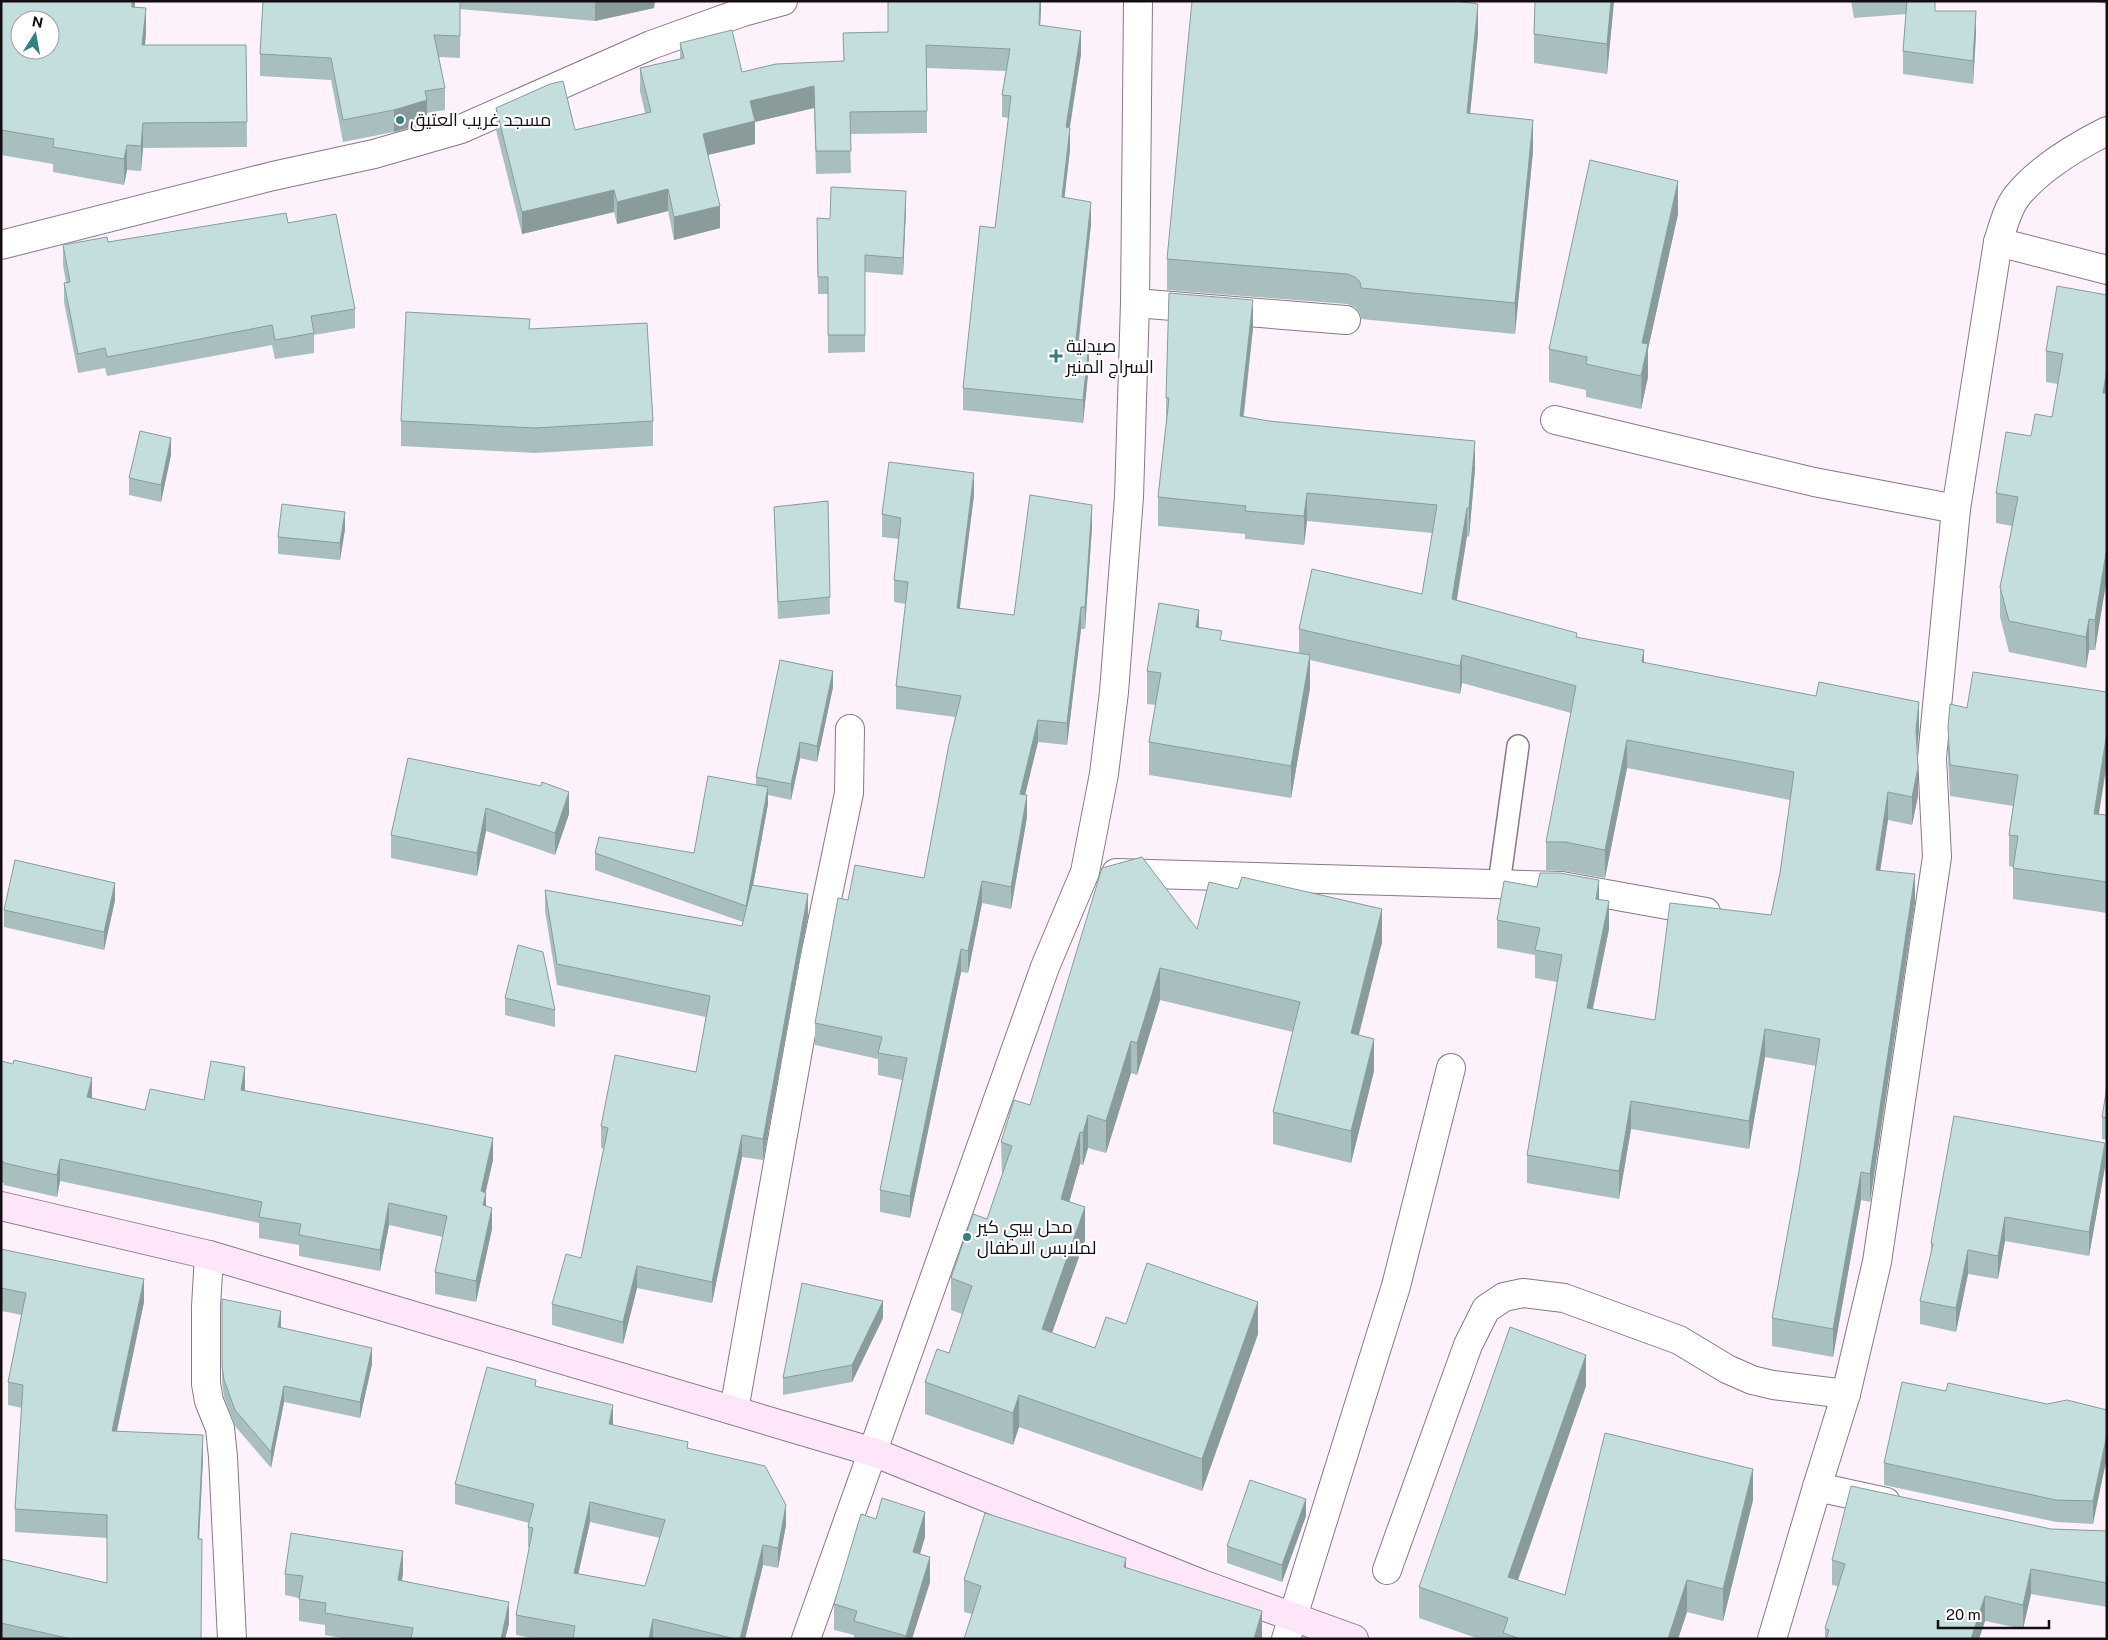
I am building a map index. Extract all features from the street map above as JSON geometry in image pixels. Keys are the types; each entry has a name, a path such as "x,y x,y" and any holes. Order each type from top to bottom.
{"street":[{"path":"1,245 273,176 374,154 461,129 651,45 743,12 783,1"},
{"path":"806,1639 1046,967 1085,872 1104,774 1114,692 1129,497 1135,303 1138,1"},
{"path":"1772,1639 1846,1394 1877,1262 1938,857 1932,758 1956,509 1998,242 2006,216 2017,197 2055,161 2107,131"},
{"path":"1998,242 2107,270"},
{"path":"1135,303 1346,320"},
{"path":"1555,420 1814,482 1956,509"},
{"path":"734,1410 813,966 849,793 850,730"},
{"path":"1085,872 1562,886 1731,916"},
{"path":"1289,1628 1396,1286 1451,1068"},
{"path":"1,1206 210,1255 872,1452 1068,1531 1289,1628 1354,1639"},
{"path":"210,1255 206,1307 206,1384 209,1400 220,1428 223,1457 232,1639"},
{"path":"1387,1570 1468,1345 1486,1309 1504,1297 1523,1293 1564,1298 1679,1340 1727,1369 1752,1380 1773,1385 1846,1394"},
{"path":"1817,1487 1912,1507"}],"lane":[{"path":"1499,884 1518,746"}],"building":[{"path":"1,1 132,1 132,7 146,8 142,45 246,45 247,122 143,123 141,146 127,145 124,159 53,147 54,139 1,130"},
{"path":"263,1 460,1 460,36 434,35 445,88 425,91 427,100 394,110 343,120 331,58 260,54"},
{"path":"888,1 1040,1 1039,25 1081,31 1066,127 1070,128 1062,197 1091,202 1076,340 1089,342 1083,400 963,388 980,226 995,228 1011,96 1002,95 1010,49 926,45 927,111 850,112 851,151 816,151 814,86 750,101 755,121 703,134 720,206 674,217 668,189 617,202 614,190 522,212 496,108 550,84 563,81 575,130 651,112 640,68 684,58 680,43 732,30 742,72 776,64 844,61 843,33 888,32"},
{"path":"1192,1 1455,1 1478,4 1467,113 1533,120 1515,303 1361,288 1360,282 1355,277 1347,274 1167,259"},
{"path":"1535,1 1611,1 1607,44 1534,34"},
{"path":"1907,1 1935,1 1935,11 1976,11 1973,61 1903,51"},
{"path":"1590,160 1678,181 1642,343 1648,344 1641,376 1586,364 1587,357 1549,349"},
{"path":"831,187 906,191 903,258 865,255 865,335 828,335 828,277 818,277 817,218 830,219"},
{"path":"286,213 288,223 336,214 355,309 311,316 314,333 275,340 272,325 107,357 105,348 78,354 64,283 70,282 63,245 107,237 108,242"},
{"path":"2057,286 2107,295 2107,369 2103,393 2107,393 2107,547 2095,620 2089,619 2086,637 2009,621 2000,587 2018,497 1996,493 2006,432 2031,436 2035,414 2052,417 2063,354 2046,351"},
{"path":"1169,293 1253,300 1240,416 1269,421 1475,441 1469,508 1467,508 1452,599 1577,633 1576,637 1644,650 1642,662 1816,696 1819,682 1919,702 1916,730 1918,768 1912,797 1888,792 1876,870 1915,874 1870,1174 1861,1172 1833,1329 1772,1318 1799,1171 1820,1039 1765,1029 1749,1121 1631,1101 1619,1171 1527,1155 1562,955 1535,950 1540,928 1497,920 1504,881 1537,887 1540,873 1560,873 1599,880 1596,899 1609,901 1587,1008 1655,1020 1670,903 1771,915 1780,873 1794,772 1627,740 1605,850 1565,842 1546,842 1576,686 1462,655 1460,666 1299,629 1312,569 1422,594 1437,505 1307,493 1304,516 1245,511 1246,506 1158,497 1169,398 1166,398"},
{"path":"406,312 530,319 529,329 647,323 653,421 535,428 401,421"},
{"path":"140,431 171,438 161,485 129,478"},
{"path":"889,462 974,473 957,608 1014,615 1030,495 1092,505 1085,607 1081,607 1067,723 1038,720 1020,794 1027,795 1011,887 982,881 968,951 961,949 910,1196 880,1190 907,1058 878,1053 882,1037 815,1023 838,898 848,900 855,865 924,878 949,744 961,696 896,686 908,582 894,580 901,518 882,514"},
{"path":"828,501 830,597 778,602 774,507"},
{"path":"282,504 345,512 340,543 278,537"},
{"path":"1159,603 1199,610 1196,627 1222,631 1220,640 1310,655 1291,766 1149,742 1161,673 1147,671"},
{"path":"780,660 833,671 817,746 800,742 791,784 756,777"},
{"path":"1973,672 2107,692 2107,732 2094,814 2107,815 2107,882 2013,868 2018,836 2009,835 2018,775 1950,765 1948,727 1950,704 1967,708"},
{"path":"408,758 541,786 542,782 569,792 555,833 486,808 477,853 391,835"},
{"path":"708,776 768,787 746,906 595,853 599,837 694,853"},
{"path":"1142,857 1197,929 1209,882 1238,889 1242,877 1382,909 1351,1033 1374,1039 1351,1131 1273,1112 1300,1002 1160,968 1137,1043 1131,1041 1106,1121 1088,1115 1083,1133 1080,1132 1061,1199 1085,1207 1042,1329 1095,1348 1106,1317 1126,1324 1147,1263 1258,1302 1202,1459 1019,1395 1013,1413 925,1382 937,1349 949,1353 972,1286 951,1278 973,1214 987,1219 1012,1146 1001,1142 1014,1100 1030,1105 1102,868"},
{"path":"15,860 115,883 104,932 4,910"},
{"path":"752,885 808,894 763,1139 742,1135 712,1282 637,1266 623,1322 552,1304 566,1254 581,1258 608,1128 601,1126 615,1055 696,1072 710,996 557,964 545,890 742,926"},
{"path":"518,945 543,952 555,1010 505,998"},
{"path":"14,1060 92,1078 87,1097 145,1110 150,1089 204,1100 211,1061 245,1067 241,1090 493,1138 481,1191 486,1193 483,1205 492,1208 476,1281 435,1272 447,1216 389,1203 380,1250 299,1235 301,1224 259,1217 262,1202 60,1159 57,1175 4,1163 1,1161 1,1061 13,1064"},
{"path":"2107,1087 2107,1118 2102,1117"},
{"path":"1954,1116 2105,1143 2089,1232 2005,1217 1998,1256 1968,1250 1956,1308 1920,1301 1933,1244 1931,1243"},
{"path":"1,1249 144,1279 112,1431 203,1435 198,1539 202,1539 201,1639 71,1639 1,1623 1,1559 107,1583 107,1515 15,1509 23,1385 8,1382 26,1293 1,1288"},
{"path":"802,1283 883,1301 852,1365 783,1378"},
{"path":"222,1299 281,1311 278,1327 372,1348 360,1402 284,1386 271,1452 235,1410 224,1380 222,1366"},
{"path":"1510,1327 1586,1355 1508,1577 1565,1595 1605,1433 1753,1469 1723,1589 1687,1580 1668,1639 1521,1639 1503,1633 1508,1618 1419,1587"},
{"path":"487,1367 536,1380 535,1386 613,1405 609,1424 688,1442 687,1448 765,1466 786,1505 778,1548 763,1545 740,1639 653,1619 649,1639 573,1639 575,1626 516,1615 533,1528 528,1527 534,1504 455,1484","holes":["590,1502 665,1520 645,1586 574,1573"]},
{"path":"1902,1382 1946,1391 1948,1383 2047,1404 2067,1400 2107,1410 2107,1434 2093,1501 2056,1500 1884,1463"},
{"path":"1250,1480 1306,1499 1282,1565 1227,1546"},
{"path":"1851,1486 2051,1529 2107,1531 2107,1583 2031,1569 2023,1605 1985,1596 1971,1639 1826,1639 1829,1630 1825,1628 1845,1564 1832,1560"},
{"path":"882,1498 925,1512 913,1552 930,1557 906,1636 854,1621 857,1611 834,1604 861,1514 876,1519"},
{"path":"985,1513 1126,1558 1124,1567 1262,1611 1254,1639 964,1639 981,1586 964,1580"},
{"path":"291,1533 403,1551 398,1580 509,1602 501,1639 411,1639 413,1628 325,1613 326,1603 299,1599 303,1576 285,1574"}],"place":[{"name":"مسجد غريب العتيق","path":"400,120"},
{"name":"صيدلية السراج المنير","path":"1056,356"},
{"name":"محل بيبي كير لملابس الاطفال","path":"967,1237"}]}
